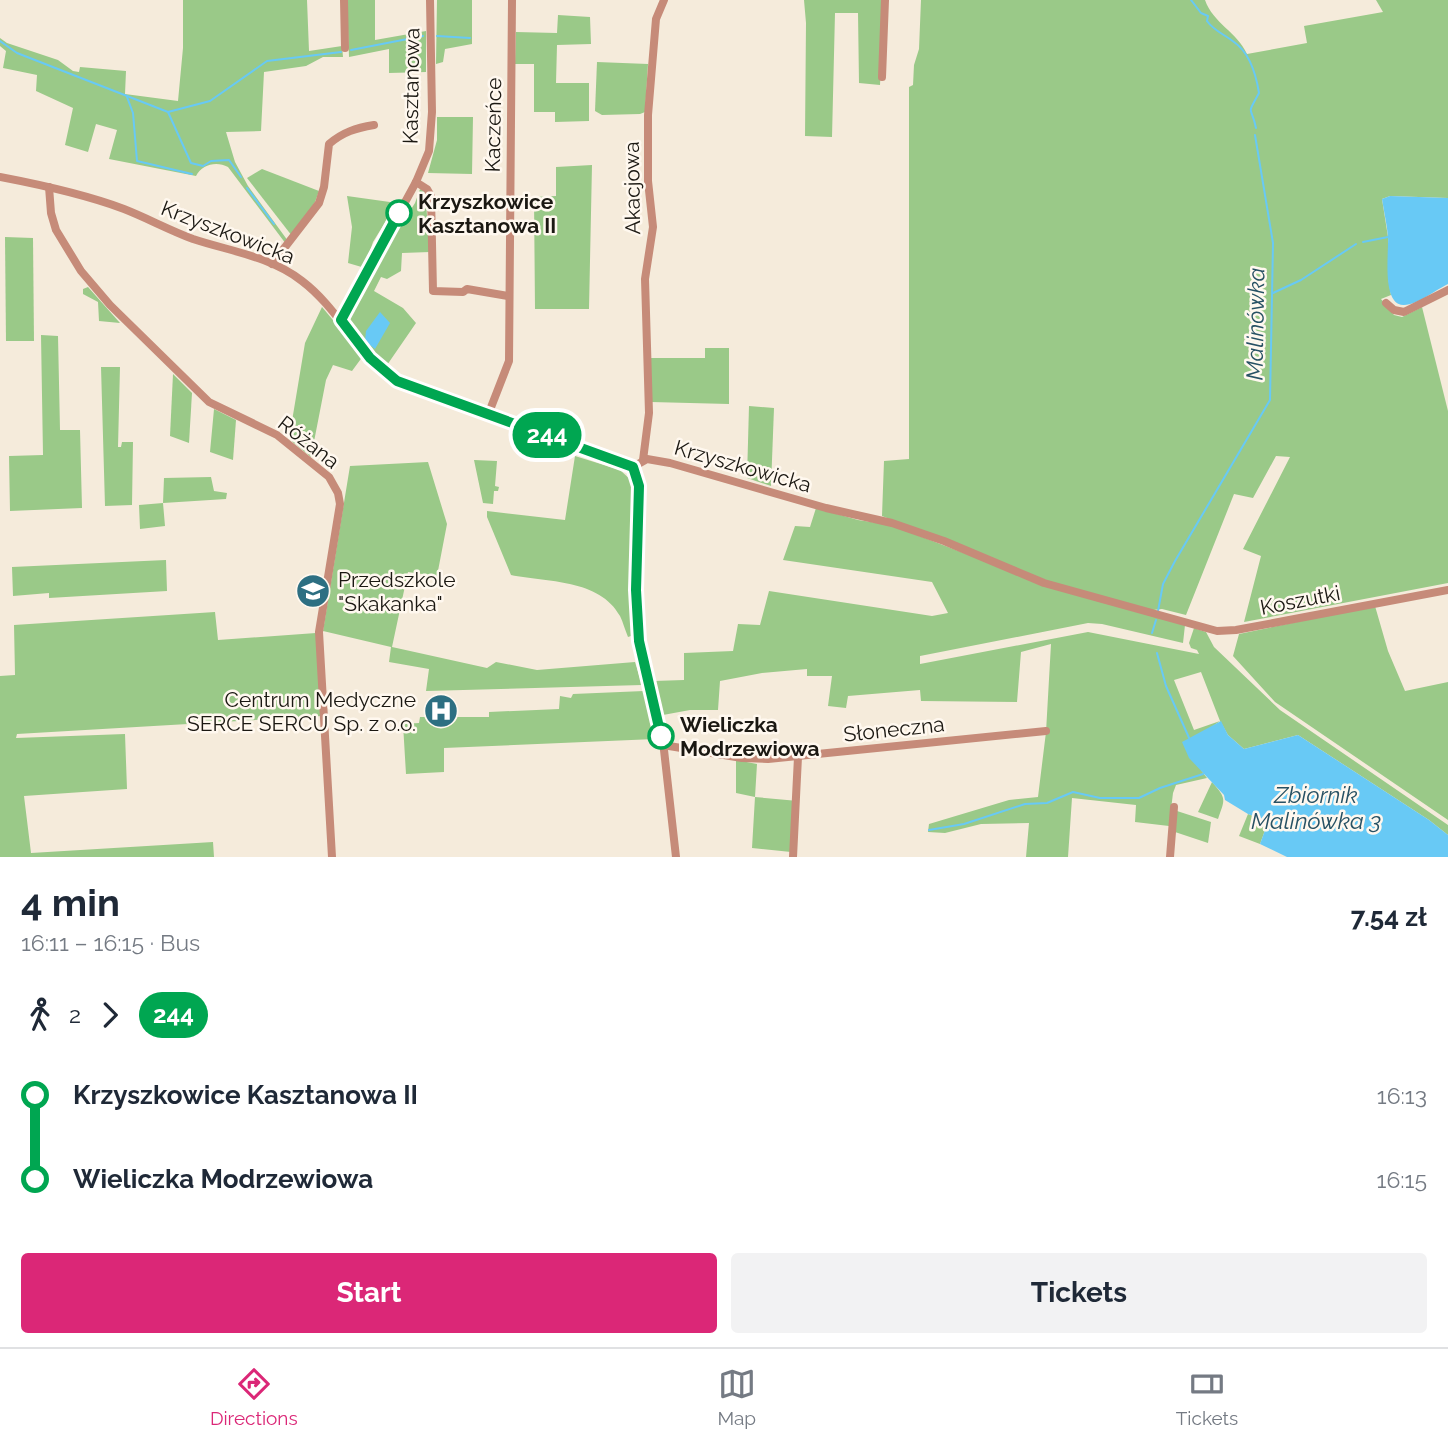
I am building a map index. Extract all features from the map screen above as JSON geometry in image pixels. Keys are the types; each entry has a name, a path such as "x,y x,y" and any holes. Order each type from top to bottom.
{"street":[{"path":"345,0 345,48"},
{"name":"Kasztanowa","path":"341,320 416,182 429,151 430,0"},
{"name":"Kaczeńce","path":"488,415 509,361 512,0"},
{"name":"Akacjowa","path":"643,460 649,413 645,279 653,227 648,181 648,115 656,19 664,0"},
{"path":"882,76 885,0"},
{"path":"272,264 319,203 324,187 329,144 340,135 374,125"},
{"name":"Krzyszkowicka","path":"0,177 49,187 124,209 182,235 272,264 300,279 341,320 370,358 397,381 633,467 643,460 654,460 691,468 826,508 892,523 944,541 1044,583 1160,615"},
{"path":"416,182 431,196 433,291 463,292 467,289 508,296"},
{"name":"Różana","path":"49,187 51,213 56,230 81,271 110,305 209,402 277,435 334,484 340,505 319,632 332,857"},
{"path":"1387,303 1394,310 1404,312 1448,290"},
{"path":"633,467 639,486 636,590 639,641 663,745 676,857"},
{"name":"Koszutki","path":"1160,615 1223,631 1448,590"},
{"name":"Słoneczna","path":"663,745 755,759 798,757 1046,731"},
{"path":"793,857 798,757"},
{"path":"1170,857 1174,807"}],"green space":[{"path":"183,0 307,0 309,51 342,46 343,57 323,57 306,66 264,72 261,131 226,132 235,162 248,186 288,241 286,244 228,167 210,165 196,176 109,159 117,130 96,124 88,152 65,145 73,108 36,91 37,75 3,68 6,51 0,46 0,38 7,43 58,60 73,71 79,72 80,67 126,71 125,94 178,101 183,48"},
{"path":"347,0 375,0 375,40 426,31 426,72 389,73 389,49 349,57"},
{"path":"437,0 472,0 472,44 445,49 443,62 436,64"},
{"path":"804,0 884,0 880,85 859,83 858,13 835,13 832,137 805,136"},
{"path":"921,0 1205,0 1214,15 1243,46 1247,54 1307,43 1304,26 1383,12 1376,0 1448,0 1448,198 1390,196 1382,199 1388,237 1391,295 1381,299 1394,315 1402,317 1422,307 1448,411 1448,583 1244,622 1261,556 1243,549 1290,457 1276,456 1253,498 1234,494 1186,615 1162,609 1153,610 1054,584 882,516 884,461 909,459 909,87 913,85 914,65 919,49"},
{"path":"558,15 590,17 591,44 557,45 556,83 589,83 589,121 555,122 555,112 534,112 534,64 515,64 516,32 557,33"},
{"path":"597,62 648,64 645,112 602,115 595,111"},
{"path":"437,117 473,117 472,174 428,173 437,140"},
{"path":"592,165 589,309 535,309 534,197 556,196 556,167"},
{"path":"262,169 319,191 315,202 292,236 247,178"},
{"path":"420,189 425,191 430,252 402,253 401,271 387,279 381,277 374,291 403,308 416,323 385,368 364,345 365,341 351,324 350,317 387,247 415,203"},
{"path":"347,196 397,203 373,242 368,257 370,259 365,268 348,263 352,227"},
{"path":"5,237 33,238 34,341 6,341"},
{"path":"88,287 120,323 99,321 98,302 83,294 83,289"},
{"path":"322,307 363,356 352,371 333,365 326,380 311,457 289,439 305,343"},
{"path":"41,335 58,336 60,430 80,430 82,508 10,511 9,456 43,455"},
{"path":"705,348 729,348 729,404 651,402 650,358 705,358"},
{"path":"101,367 120,367 118,447 121,447 122,442 133,442 132,505 105,506"},
{"path":"173,374 192,393 189,443 170,436"},
{"path":"749,406 774,408 771,486 747,478"},
{"path":"214,409 236,420 233,460 210,452"},
{"path":"575,456 620,470 633,482 630,550 631,636 628,637 620,616 611,604 599,595 571,584 511,575 487,517 487,511 565,520"},
{"path":"474,460 497,461 495,486 499,487 498,491 494,491 493,504 483,503"},
{"path":"428,462 447,524 437,576 408,572 392,647 487,668 496,662 537,670 635,662 642,685 426,691 429,669 389,662 391,647 323,631 350,466"},
{"path":"211,477 214,491 227,493 226,499 163,503 164,478"},
{"path":"163,503 165,526 140,529 139,505"},
{"path":"816,508 858,520 891,525 1000,567 1185,625 1183,643 1088,623 920,656 920,664 1088,632 1199,654 1189,643 1194,628 1206,632 1214,647 1280,710 1448,825 1448,835 1298,735 1244,749 1228,735 1220,721 1209,729 1201,770 1207,778 1176,785 1169,826 1135,822 1136,805 1072,798 1068,857 1026,857 1029,823 981,824 945,833 928,832 929,824 1009,800 1038,797 1046,732 1051,644 1021,652 1017,702 921,701 920,690 848,696 846,708 828,706 832,676 807,676 807,669 762,673 720,681 718,710 690,710 663,715 654,681 684,680 684,653 733,651 738,624 760,625 769,591 932,616 948,613 932,582 783,560 795,526 810,527","holes":["1201,672 1220,721 1194,730 1174,680"]},
{"path":"166,560 167,591 49,598 49,593 13,596 12,567"},
{"path":"1375,606 1388,651 1405,691 1448,682 1448,820 1275,702 1233,656 1239,634"},
{"path":"215,612 218,640 316,633 322,716 17,734 16,738 125,734 127,789 24,796 31,853 213,842 214,857 0,857 0,676 15,675 14,625"},
{"path":"644,691 655,739 444,748 444,772 406,774 403,724 419,723 420,717 489,717 489,712 559,709 560,696 571,698 573,694"},
{"path":"736,760 757,764 755,797 736,793"},
{"path":"1212,782 1223,799 1218,819 1198,812"},
{"path":"755,797 798,801 791,852 752,848"},
{"path":"1177,811 1211,822 1208,843 1175,832"},
{"path":"1248,814 1268,822 1260,844 1239,836"}],"water":[{"path":"1390,196 1448,198 1448,284 1421,300 1404,305 1397,303 1389,288 1388,237 1382,199"},
{"path":"380,312 390,323 375,349 365,341 366,331"},
{"name":"Zbiornik Malinówka 3","path":"1221,721 1228,735 1244,749 1298,735 1448,835 1448,857 1287,857 1260,844 1268,822 1225,800 1224,795 1189,758 1182,742"}],"waterway":[{"name":"Malinówka","path":"1191,0 1201,13 1208,16 1207,21 1240,47 1248,58 1259,93 1251,110 1256,128"},
{"path":"351,50 423,36"},
{"path":"437,36 470,38"},
{"path":"0,41 17,53 168,112 210,101 267,61 341,52"},
{"path":"127,97 133,113 137,161 192,174"},
{"path":"168,112 191,163 203,166 211,161 229,160 241,177"},
{"name":"Malinówka","path":"1158,611 1163,584 1175,561 1270,400 1273,243 1255,135"},
{"path":"247,188 274,224"},
{"path":"1363,242 1388,237"},
{"path":"1273,293 1301,280 1356,244"},
{"name":"Malinówka","path":"1152,633 1156,620"},
{"name":"Malinówka","path":"1157,653 1166,686 1190,740"},
{"path":"929,830 964,824 1025,804 1047,803 1073,792 1100,798 1139,798 1203,774"}],"bus line":[{"name":"244","path":"399,213 341,320 370,358 397,381 633,467 639,480 636,590 639,641 661,736"}],"place":[{"name":"Krzyszkowice Kasztanowa II","path":"399,213"},
{"name":"Przedszkole \"Skakanka\"","path":"313,591"},
{"name":"Centrum Medyczne SERCE SERCU Sp. z o.o.","path":"441,711"},
{"name":"Wieliczka Modrzewiowa","path":"661,736"}]}
